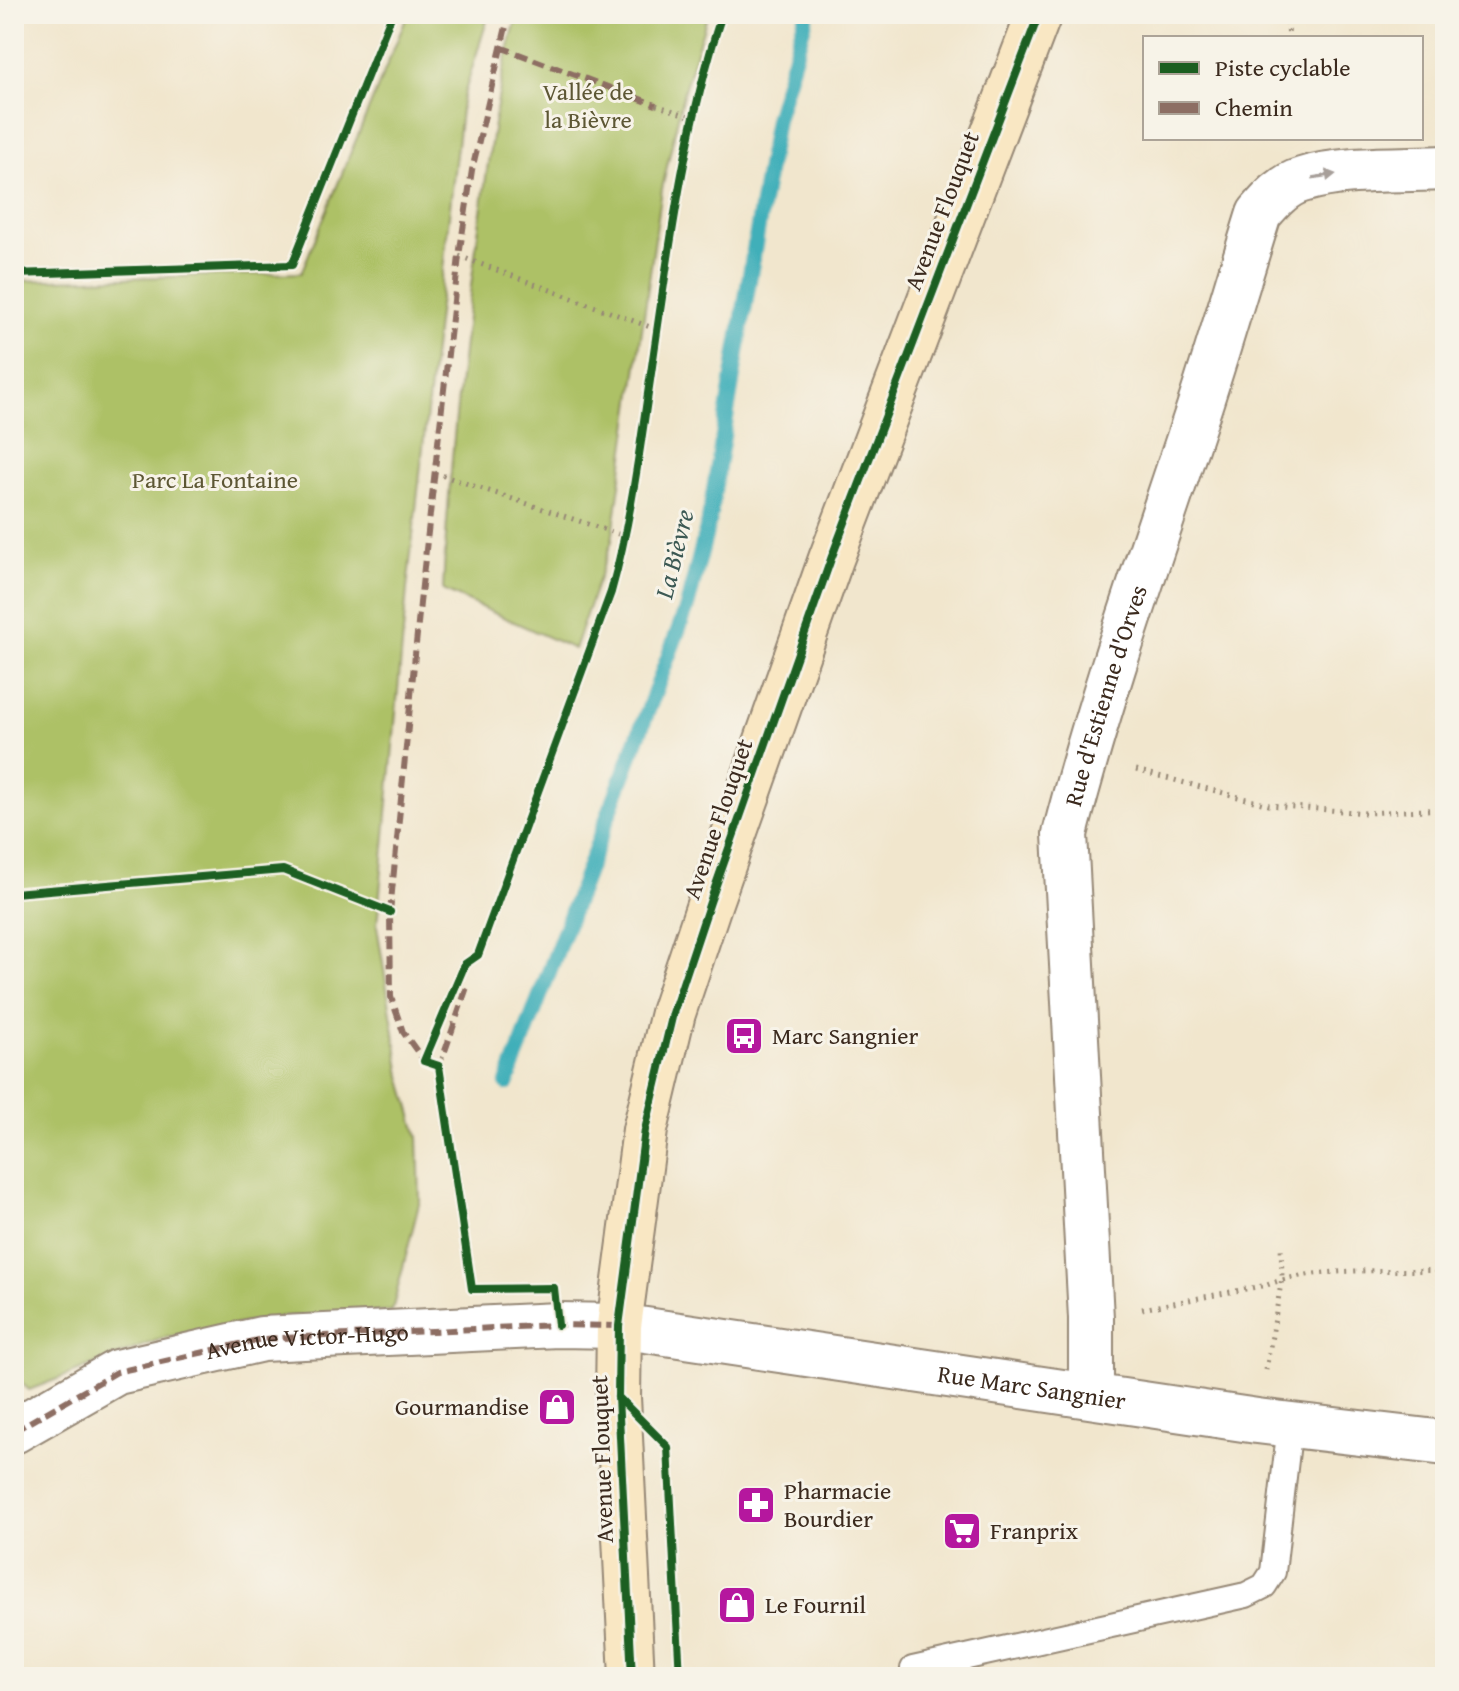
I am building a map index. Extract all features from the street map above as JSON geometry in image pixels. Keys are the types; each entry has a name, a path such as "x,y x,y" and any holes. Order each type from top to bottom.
{"main road":[{"name":"Avenue Flouquet","path":"632,1677 618,1397 619,1326 645,1130 673,1013 831,559 1039,14"}],"street":[{"name":"Rue d'Estienne d'Orves","path":"1091,1395 1091,1318 1065,834 1085,756 1259,214 1276,194 1300,180 1335,174 1445,168"},
{"name":"Avenue Victor-Hugo","path":"14,1431 117,1372 262,1339 558,1325 619,1326"},
{"name":"Rue Marc Sangnier","path":"619,1326 1274,1423 1445,1443"}],"lane":[{"path":"913,1669 1246,1595 1264,1586 1273,1572 1274,1423"}],"path":[{"path":"1287,14 1289,36"},
{"path":"656,105 692,117"},
{"path":"459,256 658,330"},
{"path":"435,473 627,537"},
{"path":"1085,756 1269,805 1366,813 1445,809"},
{"path":"439,1066 445,1051"},
{"path":"1274,1423 1281,1244"},
{"path":"1091,1318 1267,1285 1282,1278 1333,1273 1445,1270"}],"green space":[{"name":"Parc La Fontaine","path":"408,14 489,14 462,101 407,589 377,926 401,1076 418,1137 420,1200 392,1311 278,1317 163,1338 29,1390 14,1376 14,281 301,273"},
{"name":"Vallée de la Bièvre","path":"518,14 708,14 684,90 662,189 612,541 574,649 443,590 453,448 474,259 496,112"}],"waterway":[{"name":"La Bièvre","path":"507,1083 687,607 709,520 776,119 807,14"}],"marked path":[{"path":"429,1063 424,1061 403,1032 391,997 390,912 420,603 459,256 472,170 509,14"},
{"path":"1017,14 1036,21"},
{"path":"500,47 656,105"},
{"path":"445,1051 467,987"},
{"path":"14,1431 117,1372 262,1339 558,1325 619,1326"}],"cycle path":[{"path":"14,274 292,265 392,14"},
{"path":"558,1325 554,1288 472,1289 439,1066 424,1061 465,964 478,955 611,592 635,477 685,160 707,62 722,14"},
{"path":"632,1677 618,1397 619,1326 645,1130 673,1013 831,559 1039,14"},
{"path":"14,893 283,870 390,912"},
{"path":"618,1397 668,1447 680,1677"}],"place":[{"name":"Marc Sangnier","path":"744,1036"},
{"name":"Gourmandise","path":"557,1407"},
{"name":"Pharmacie Bourdier","path":"756,1505"},
{"name":"Franprix","path":"962,1531"},
{"name":"Le Fournil","path":"737,1605"}]}
